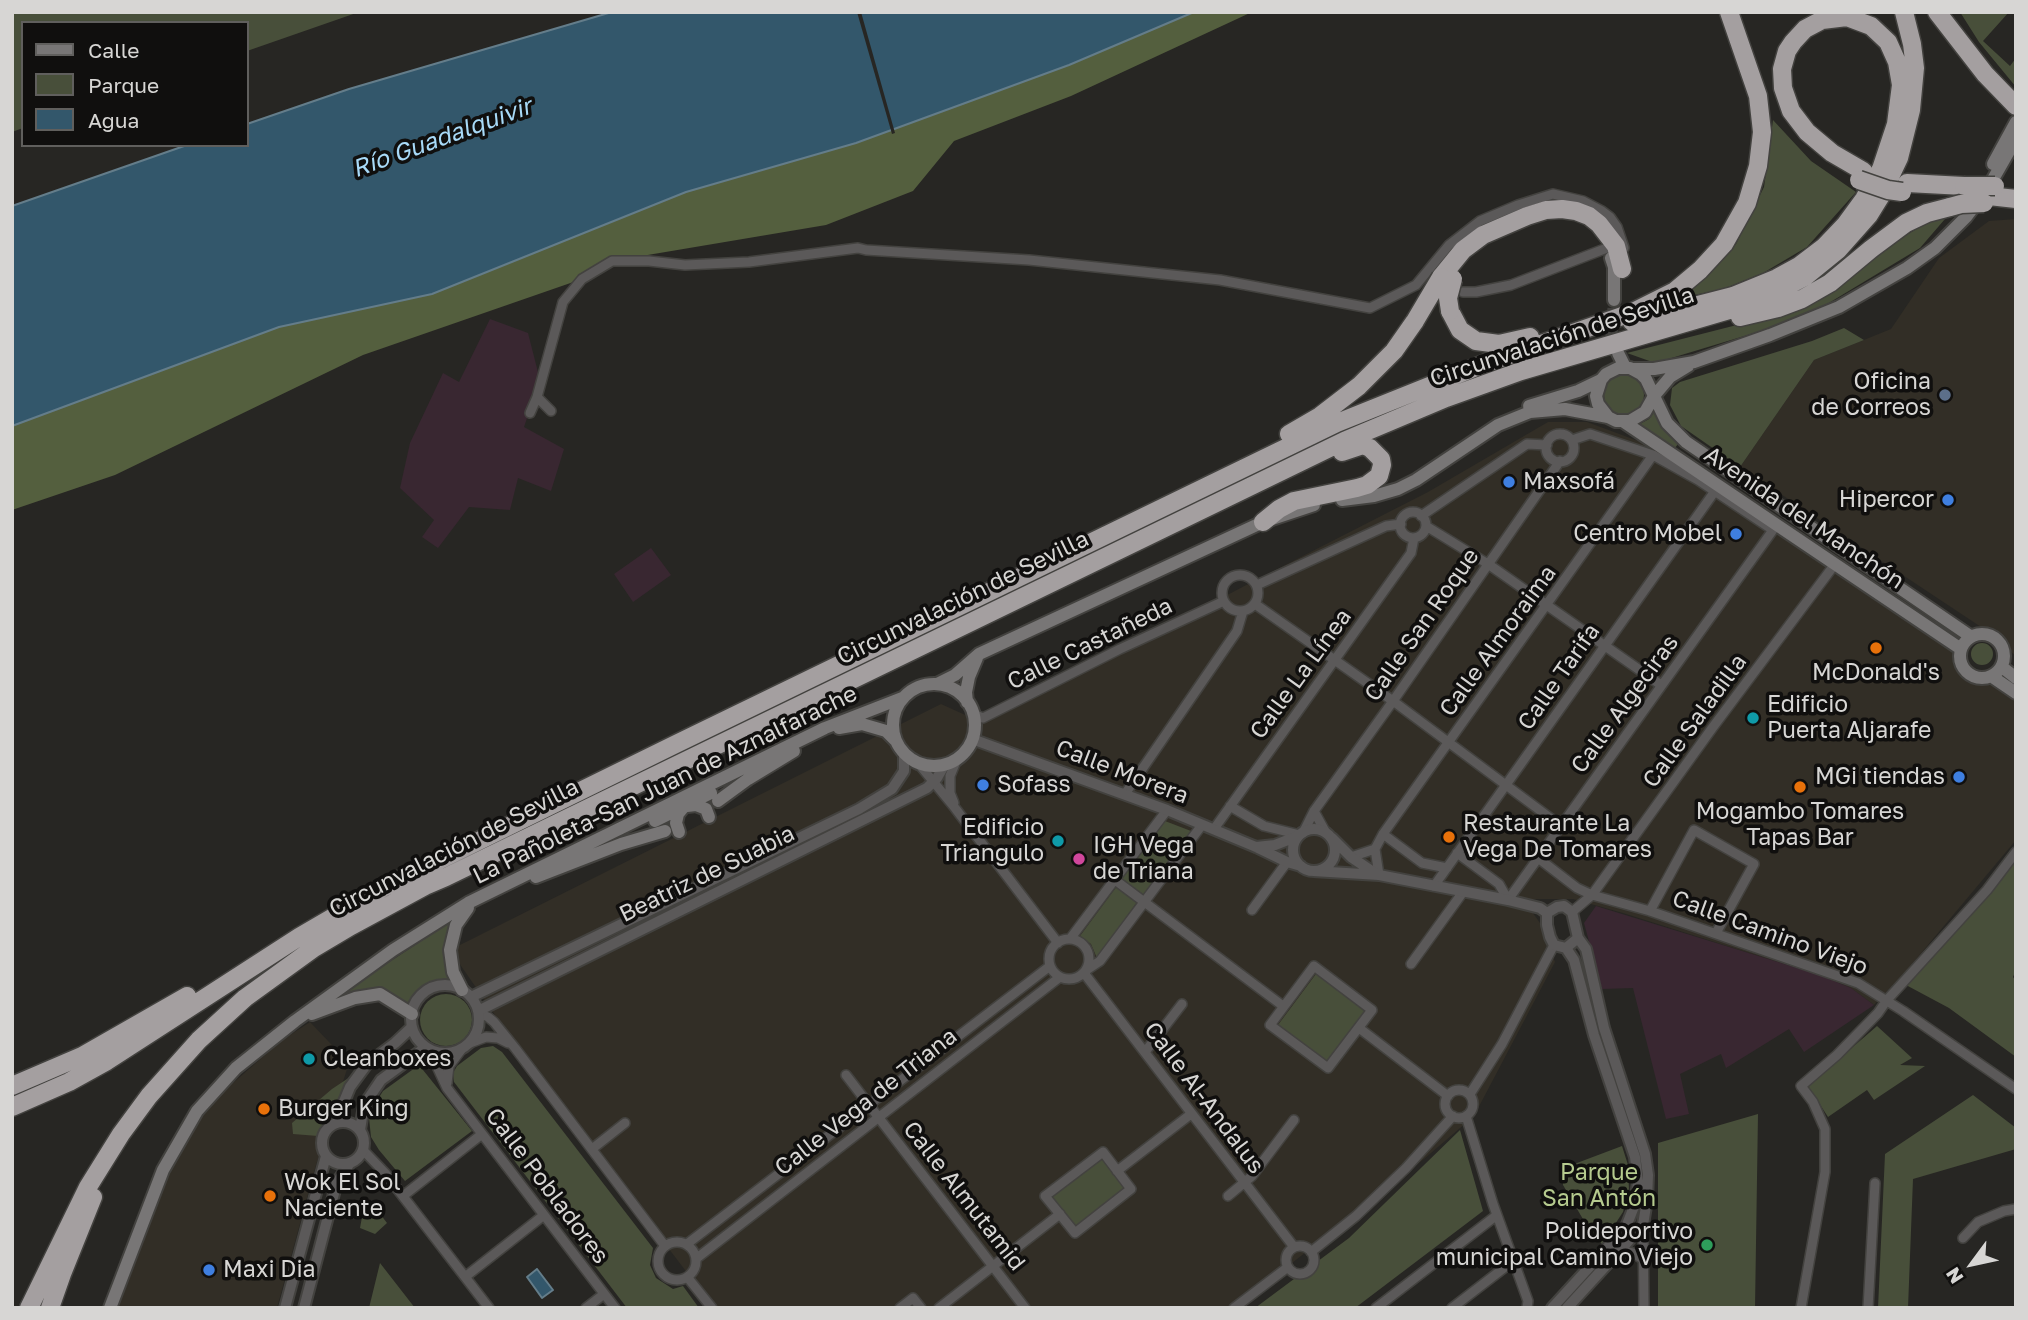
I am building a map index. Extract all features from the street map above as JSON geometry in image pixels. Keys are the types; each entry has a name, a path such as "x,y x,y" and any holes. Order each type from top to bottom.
{"highway":[{"name":"Circunvalación de Sevilla","path":"12,1107 69,1082 107,1061 269,955 383,888 1200,488 1366,410 1489,362 1631,313 1675,291 1700,271 1724,244 1747,203 1756,175 1764,94 1728,12"},
{"path":"1737,12 1764,94 1805,142 1831,164 1861,175"},
{"name":"Circunvalación de Sevilla","path":"29,1308 88,1187 149,1096 199,1040 245,998 314,948 402,898 1343,441 1446,398 1521,371 1746,305 1806,276 1838,250 1869,215 1899,158 1909,122 1915,68 1904,12"},
{"path":"1937,12 1985,74 2016,106"},
{"path":"1948,12 1956,27 1990,70 1998,86"},
{"path":"1563,337 1589,334 1733,296 1763,285 1799,266 1818,252 1850,219 1864,200 1875,179 1892,140 1899,108 1900,74 1888,42 1871,26 1847,17 1822,20 1805,29 1793,42 1787,51 1782,69 1783,88 1791,111 1807,132 1861,175 1888,190 1905,187 1958,196 2016,187"},
{"path":"1657,330 1678,330 1764,312 1802,299 1829,283 1906,223 1958,196"},
{"path":"1958,196 1961,204 2008,199"},
{"path":"1584,329 1556,329 1499,344 1468,337 1460,330 1450,311 1448,298 1463,250 1483,236 1527,216 1546,210 1562,209 1589,216 1599,225 1616,246 1622,270"},
{"path":"1200,488 1226,465 1298,429 1340,401 1368,378 1394,351 1415,321 1452,283 1464,263 1483,246 1524,227 1553,219 1564,219 1586,226 1596,233 1607,248"},
{"path":"1228,497 1275,483 1357,446 1370,448 1381,459 1379,477 1367,485 1294,501 1263,522"},
{"path":"42,1308 73,1232 97,1185 152,1105 201,1048 267,989 322,951 422,895 446,877"},
{"path":"12,1086 106,1043 272,942 383,888"},
{"path":"50,1308 97,1185"}],"main road":[{"path":"1935,248 1980,186 2016,122"},
{"path":"1357,497 1404,477 1480,427 1511,411 1578,391 1618,368 1654,369 1694,362 1839,307 1907,268 1935,248 1966,217 2016,139"},
{"path":"1607,248 1614,267 1618,299 1622,270"},
{"path":"1608,417 1598,404 1597,387 1614,355 1646,379 1654,396"},
{"path":"979,654 966,692 975,726 966,750 951,762 931,766 918,763 904,754 896,741 893,719 902,698 922,686 937,684 955,675 979,654 1263,522 1307,506 1374,496 1398,489 1416,480 1491,429 1530,412 1565,409 1624,422 1640,416 1671,377 1694,362"},
{"name":"Avenida del Manchón","path":"1654,396 1667,423 1686,442 1970,636"},
{"name":"Avenida del Manchón","path":"1624,422 1653,449 1961,649"},
{"path":"1985,633 2000,642 2005,654 2002,667 1991,676 1980,678 1968,673 1961,662 1961,649 1970,636 1985,633"},
{"path":"2002,667 2016,678"},
{"path":"1991,676 2016,692"},
{"path":"937,684 951,688 970,708"},
{"name":"La Pañoleta-San Juan de Aznalfarache","path":"110,1308 163,1170 197,1111 236,1068 295,1021 393,950 447,915 491,891 840,721 902,698"},
{"name":"La Pañoleta-San Juan de Aznalfarache","path":"447,915 468,908 685,806 830,730 862,724 886,732 896,741"},
{"path":"718,801 808,741"},
{"path":"496,893 621,844 672,832 678,814 685,806 729,775"},
{"path":"605,835 622,831 675,807 696,805 706,810 709,817"},
{"path":"467,994 453,972 450,950 456,925 468,908"},
{"path":"295,1021 355,998 380,994 412,1020"}],"street":[{"path":"530,413 537,397 563,302 582,279 612,261 685,265 749,262 858,247 866,250 1028,260 1220,280 1370,308 1416,285 1449,245 1480,221 1553,194 1583,201 1610,217 1617,227 1623,245 1625,255 1622,270"},
{"path":"1452,283 1476,292 1511,285 1607,248"},
{"path":"537,397 551,411"},
{"path":"1559,434 1572,440 1574,447 1569,458 1560,461 1549,454 1547,445 1551,438 1559,434"},
{"path":"1572,440 1590,434 1653,449 1715,491"},
{"path":"1421,516 1527,444 1547,445"},
{"name":"Calle Almoraima","path":"1375,849 1653,449"},
{"name":"Calle San Roque","path":"1300,835 1314,811 1560,461"},
{"name":"Calle Algeciras","path":"1508,900 1773,530 1715,491"},
{"name":"Calle Tarifa","path":"1434,886 1715,491"},
{"path":"1416,513 1421,516 1426,526 1422,535 1414,538 1406,536 1402,520 1407,514 1416,513"},
{"path":"1257,585 1385,526 1401,524"},
{"path":"1426,526 1488,564 1661,685"},
{"name":"Calle La Línea","path":"1214,830 1411,553 1414,538"},
{"name":"Calle Saladilla","path":"1592,895 1833,567"},
{"path":"1244,575 1257,585 1259,595 1255,604 1243,611 1232,609 1224,601 1224,584 1233,577 1244,575"},
{"name":"Calle Castañeda","path":"970,708 983,718 1120,649 1224,601"},
{"path":"1255,604 1561,826"},
{"path":"1125,794 1237,631 1243,611"},
{"name":"Calle Morera","path":"972,739 1167,810 1301,866"},
{"name":"Beatriz de Suabia","path":"467,994 859,809 891,789 904,772 904,754"},
{"path":"951,762 950,793 955,808"},
{"name":"Beatriz de Suabia","path":"479,1012 928,788 951,762"},
{"path":"918,763 1058,943"},
{"path":"1230,806 1264,826 1300,835"},
{"path":"1167,810 1070,939 1058,943 1050,953 1050,966 1060,977 1073,979 1100,961 1202,825"},
{"path":"1313,871 1324,868 1332,861 1335,850 1332,839 1314,811"},
{"path":"1256,847 1275,845 1312,829 1327,834 1351,857 1379,876"},
{"path":"1650,911 1694,830 1754,864 1716,933"},
{"path":"1383,834 1422,863 1447,868"},
{"path":"1300,835 1293,852 1301,866 1313,871 1379,876 1540,908 1547,914 1550,937 1574,960 1594,1035 1635,1157 1638,1182 1635,1204 1617,1247 1552,1308"},
{"path":"1351,857 1375,849 1379,876"},
{"path":"1801,1308 1825,1172 1825,1129 1801,1086 1837,1055 1878,1013 1886,1000 1987,890 2016,852"},
{"path":"1457,853 1499,884 1508,900"},
{"name":"Calle Camino Viejo","path":"1538,858 1577,888 1592,895 1650,911 1858,983 2016,1089"},
{"path":"1252,910 1286,862"},
{"path":"1115,880 1283,1006"},
{"path":"1411,964 1463,892"},
{"path":"1572,912 1592,895"},
{"path":"1547,914 1557,906 1564,906 1572,912 1578,938 1586,949 1604,1028 1645,1154 1648,1175 1643,1225 1644,1308"},
{"path":"1470,1094 1560,947 1578,938"},
{"path":"1070,939 1081,943 1088,952 1089,964 1085,972"},
{"name":"Calle Vega de Triana","path":"687,1244 1050,966"},
{"path":"1314,966 1372,1010 1328,1068 1270,1025 1283,1006 1314,966"},
{"name":"Calle Al-Andalus","path":"1085,972 1294,1247"},
{"name":"Calle Vega de Triana","path":"697,1258 1060,977"},
{"path":"515,1048 498,1038 485,1037 450,1053 440,1053 428,1048 419,1042 412,1020 414,1005 426,991 444,985 454,986 467,994 479,1012 494,1022 515,1048 665,1246"},
{"path":"1145,1052 1182,1004"},
{"path":"447,1088 449,1066 477,1033 479,1012"},
{"path":"340,1122 350,1087 367,1064 395,1043 412,1020"},
{"path":"1359,1028 1448,1096"},
{"path":"360,1130 365,1105 381,1080 428,1048"},
{"name":"Calle Pobladores","path":"428,1048 447,1088 615,1308"},
{"name":"Calle Almutamid","path":"846,1075 1026,1308"},
{"path":"1458,1090 1470,1094 1474,1103 1466,1116 1457,1118 1446,1109 1448,1096 1458,1090"},
{"path":"1118,1171 1191,1114"},
{"path":"1311,1252 1356,1216 1406,1168 1453,1116"},
{"path":"1466,1116 1528,1301 1527,1308"},
{"path":"1228,1196 1255,1172 1294,1120"},
{"path":"304,1308 337,1182 363,1150 364,1140 360,1130 351,1123 340,1122 328,1128 322,1146 326,1156 337,1163 350,1163"},
{"path":"592,1149 625,1123"},
{"path":"403,1196 482,1134"},
{"path":"363,1150 376,1162 489,1308"},
{"path":"1103,1152 1118,1171 1131,1189 1074,1233 1045,1196 1103,1152"},
{"path":"285,1308 326,1156"},
{"path":"1868,1308 1875,1183"},
{"path":"1635,1204 1636,1218 1643,1225"},
{"path":"1963,1238 1979,1222 2016,1209"},
{"path":"939,1308 1060,1214"},
{"path":"465,1277 544,1215"},
{"path":"1376,1308 1497,1215"},
{"path":"1567,1308 1633,1226 1643,1225"},
{"path":"673,1242 687,1244 697,1258 696,1267 688,1278 676,1281 667,1278 661,1271 658,1258 665,1246 673,1242"},
{"path":"1302,1246 1311,1252 1314,1260 1308,1271 1295,1273 1288,1267 1287,1256 1294,1247 1302,1246"},
{"path":"1617,1247 1644,1260"},
{"path":"1452,1308 1513,1261"},
{"path":"1234,1308 1288,1267"},
{"path":"688,1278 712,1308"},
{"path":"586,1308 604,1293"},
{"path":"900,1308 913,1298 921,1308"}],"shaded area":[{"path":"2016,219 2016,656 1978,625 1740,467 1814,360 1891,329 1939,258 1989,221"},
{"path":"490,319 528,333 540,380 524,427 564,449 551,491 518,478 510,510 469,507 438,548 422,537 434,520 400,488 410,443 443,373 459,382"},
{"path":"1548,422 1587,422 1649,445 1942,642 2016,700 2016,840 1907,970 1874,1005 1851,988 1819,975 1623,913 1573,899 1523,899 1540,923 1555,962 1474,1116 1424,1159 1235,1308 714,1308 540,1080 450,950 941,704 983,723 1428,492"},
{"path":"651,548 671,575 633,602 614,574"},
{"path":"1596,906 1817,974 1851,988 1874,1005 1804,1052 1789,1029 1726,1068 1721,1054 1680,1074 1689,1114 1666,1119 1633,988 1602,989 1584,923"},
{"path":"310,1022 349,1063 316,1165 277,1308 114,1308 143,1229 176,1155 209,1104 281,1041"}],"green space":[{"path":"12,12 359,12 248,51 248,21 21,21 21,129 12,132"},
{"path":"1194,12 1252,12 1071,96 954,141 913,191 826,225 612,261 582,279 363,355 115,475 12,510 12,426 279,327 432,294 686,192 856,143 1069,65"},
{"path":"1960,12 2009,12 1983,41 2010,66 2016,58 2016,87 1979,42"},
{"path":"1773,120 1811,161 1856,192 1807,247 1763,273 1723,289 1685,297 1736,244 1764,187"},
{"path":"1951,212 1920,248 1804,318 1655,363 1627,353 1776,315 1813,301 1898,240 1935,218"},
{"path":"1844,328 1864,340 1814,360 1740,467 1681,426 1670,405 1672,388 1680,382 1812,341"},
{"path":"1624,375 1638,381 1644,395 1638,409 1624,415 1610,409 1604,395 1610,381"},
{"path":"1656,409 1666,432 1678,444 1675,448 1638,425 1649,419"},
{"path":"1982,643 1990,646 1993,654 1990,662 1982,665 1974,662 1971,654 1974,646"},
{"path":"1165,821 1191,831 1143,895 1122,879"},
{"path":"2016,858 2016,970 2013,977 2016,981 2016,1057 1949,1008 1906,985"},
{"path":"1117,886 1137,902 1097,958 1091,944 1080,936"},
{"path":"453,920 446,942 446,958 452,981 430,983 407,1004 380,990 318,1009"},
{"path":"1316,974 1366,1011 1327,1062 1278,1025"},
{"path":"446,994 465,1001 472,1020 465,1039 446,1046 427,1039 420,1020 427,1001"},
{"path":"1877,1026 1912,1058 1900,1065 1925,1066 1874,1100 1867,1090 1828,1117 1808,1086"},
{"path":"493,1046 502,1052 653,1248 650,1265 656,1278 673,1289 683,1286 699,1308 627,1308 454,1082 453,1073 457,1066 481,1048"},
{"path":"419,1065 472,1131 405,1181 371,1137 369,1118 383,1091"},
{"path":"353,1075 334,1117 322,1127 318,1136 293,1134 292,1123"},
{"path":"1973,1095 2016,1128 2016,1149 1913,1179 1908,1308 1878,1308 1885,1154"},
{"name":"Polideportivo municipal Camino Viejo","path":"1758,1114 1755,1308 1658,1308 1658,1143"},
{"path":"1460,1130 1483,1211 1355,1308 1255,1308 1349,1238"},
{"name":"Parque San Antón","path":"1622,1146 1628,1165 1629,1191 1623,1212 1602,1244 1587,1226 1563,1185 1561,1169"},
{"path":"1103,1156 1128,1188 1075,1229 1050,1198"},
{"path":"371,1202 387,1223 375,1234 360,1228 364,1206"},
{"path":"380,1263 415,1308 369,1308"}],"water":[{"name":"Río Guadalquivir","path":"612,12 1194,12 1069,65 856,143 686,192 432,294 279,327 12,426 12,206 181,147 248,147 248,124 349,89"},
{"path":"537,1269 553,1290 542,1298 527,1277"}],"pier":[{"path":"857,12 861,12 895,133 892,134"}],"tunnel":[{"path":"1610,356 1614,300"}],"place":[{"name":"Oficina de Correos","path":"1945,395"},
{"name":"Maxsofá","path":"1509,482"},
{"name":"Hipercor","path":"1948,500"},
{"name":"Centro Mobel","path":"1736,534"},
{"name":"McDonald's","path":"1876,648"},
{"name":"Edificio Puerta Aljarafe","path":"1753,718"},
{"name":"MGi tiendas","path":"1959,777"},
{"name":"Sofass","path":"983,785"},
{"name":"Mogambo Tomares Tapas Bar","path":"1800,787"},
{"name":"Restaurante La Vega De Tomares","path":"1449,837"},
{"name":"Edificio Triangulo","path":"1058,841"},
{"name":"IGH Vega de Triana","path":"1079,859"},
{"name":"Cleanboxes","path":"309,1059"},
{"name":"Burger King","path":"264,1109"},
{"name":"Wok El Sol Naciente","path":"270,1196"},
{"name":"Polideportivo municipal Camino Viejo","path":"1707,1245"},
{"name":"Maxi Dia","path":"209,1270"}]}
